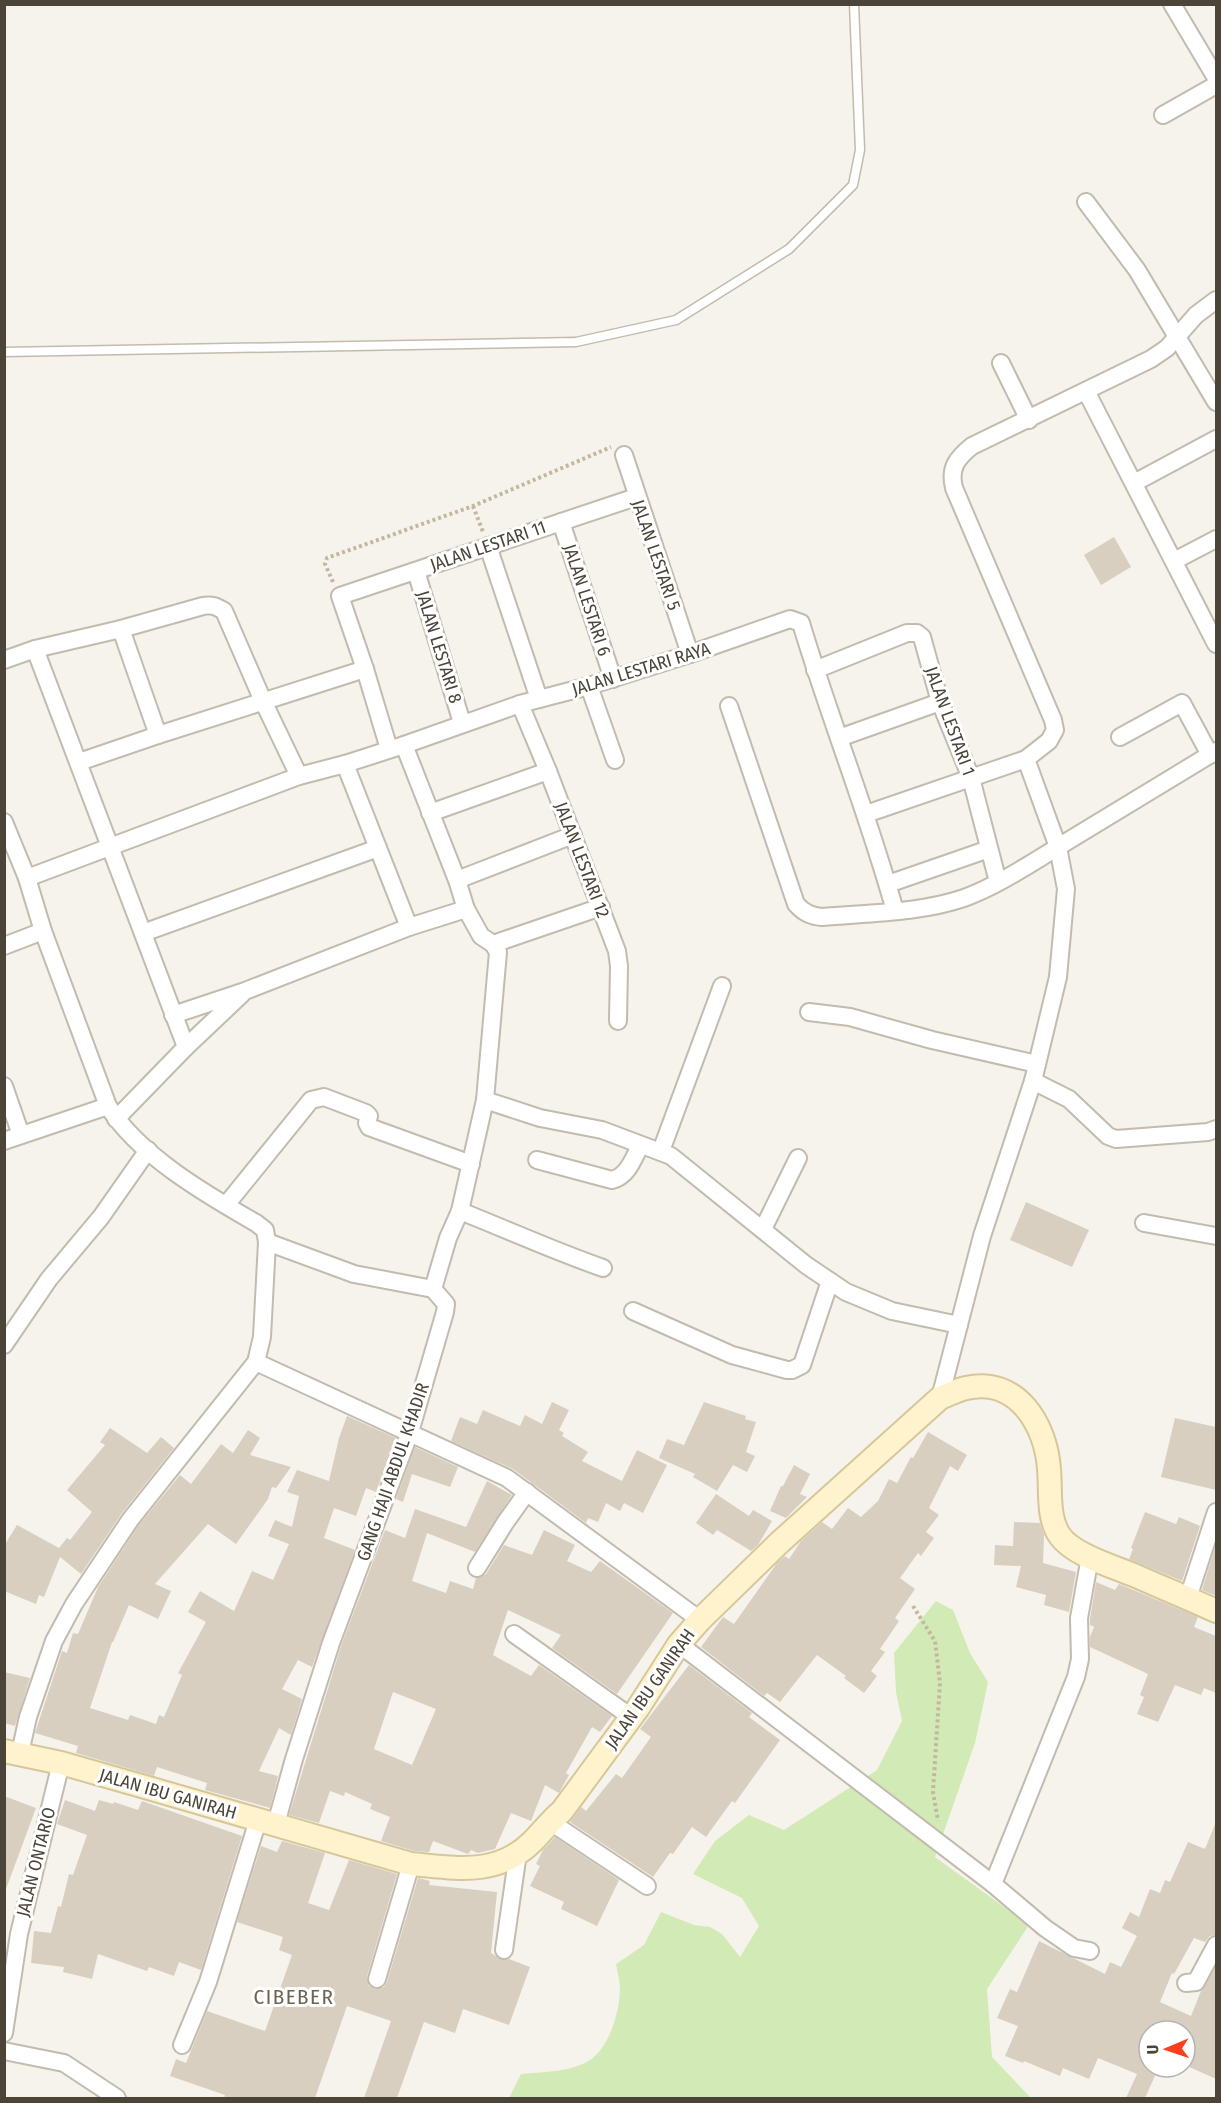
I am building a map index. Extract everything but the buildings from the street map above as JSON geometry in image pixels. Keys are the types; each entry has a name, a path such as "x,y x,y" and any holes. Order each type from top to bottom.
{"main road":[{"name":"JALAN IBU GANIRAH","path":"12,1752 61,1763 411,1864 488,1868 501,1863 533,1842 549,1821 562,1811 631,1718 679,1644 700,1620 779,1543 940,1398 967,1388 989,1388 1012,1395 1027,1409 1040,1428 1046,1450 1055,1527 1066,1544 1090,1557 1216,1611"}],"street":[{"path":"1172,4 1216,78"},
{"path":"1163,115 1216,85"},
{"path":"1086,202 1137,270 1216,402"},
{"path":"866,814 1026,759 1048,741 1055,730 1053,720 958,499 951,477 953,467 960,456 972,446 1029,420 1151,358 1167,348 1196,315 1216,300"},
{"path":"1001,363 1029,420"},
{"path":"1086,391 1174,561 1212,626 1216,644"},
{"path":"1134,483 1216,439"},
{"name":"JALAN LESTARI 5","path":"624,455 690,654"},
{"name":"JALAN LESTARI 11","path":"340,597 636,496"},
{"name":"JALAN LESTARI 6","path":"561,522 613,679"},
{"path":"1174,561 1216,539"},
{"path":"488,546 539,699"},
{"name":"JALAN LESTARI 8","path":"416,571 462,723"},
{"path":"267,1242 354,1274 433,1289 448,1238 460,1211 485,1100 499,957 497,948 481,936 466,909 430,813 396,747 340,597"},
{"path":"4,660 35,649 121,630 210,604 224,612 299,776"},
{"name":"JALAN LESTARI RAYA","path":"27,878 299,776 345,764 520,704 589,687 790,619 801,623 815,670 866,814 894,910"},
{"path":"121,630 158,735"},
{"name":"JALAN LESTARI 1","path":"815,670 912,632 922,637 940,702 971,778 998,882"},
{"path":"35,649 186,1047"},
{"path":"79,762 365,669"},
{"path":"589,687 615,760"},
{"path":"839,738 940,702"},
{"path":"729,706 796,904 811,916 822,917 932,906 964,898 998,882 1058,848 1214,753 1182,703 1120,736"},
{"name":"JALAN LESTARI 12","path":"520,704 617,951 618,1021"},
{"path":"940,1398 982,1236 1032,1082 1058,978 1066,889 1058,848 1026,759"},
{"path":"345,764 409,927"},
{"path":"430,813 548,771"},
{"path":"4,822 9,846 27,878 44,932 112,1113 148,1150 182,1177 265,1230 267,1242 262,1337 256,1362 130,1520 74,1604 54,1641 28,1717 12,1752"},
{"path":"457,880 573,835"},
{"path":"142,933 378,848"},
{"path":"888,884 989,849"},
{"path":"493,944 601,907"},
{"path":"173,1015 245,991 409,927 466,909"},
{"path":"4,946 44,932"},
{"path":"661,1151 722,986"},
{"path":"4,1141 112,1113 245,991"},
{"path":"809,1012 850,1017 932,1040 1037,1064"},
{"path":"1032,1082 1069,1099 1108,1136 1116,1139 1208,1132 1216,1129"},
{"path":"4,1086 21,1135"},
{"path":"226,1205 311,1100 317,1098 324,1097 366,1113 369,1116 367,1123 369,1128 471,1164"},
{"path":"485,1100 540,1118 602,1130 640,1146 661,1151 671,1156 806,1265 846,1292 892,1311 960,1325"},
{"path":"537,1160 612,1180 627,1170 640,1146"},
{"path":"4,1345 49,1279 101,1217 148,1150"},
{"path":"763,1229 798,1158"},
{"path":"460,1211 563,1254 603,1268"},
{"path":"1144,1223 1216,1236"},
{"path":"633,1311 732,1354 780,1369 792,1370 802,1365 830,1281"},
{"name":"GANG HAJI ABDUL KHADIR","path":"182,2046 267,1822 294,1759 331,1643 411,1432 445,1312 446,1304 433,1289"},
{"path":"256,1362 507,1478 700,1620"},
{"path":"477,1568 527,1492"},
{"path":"1188,1598 1216,1512"},
{"path":"993,1884 1076,1677 1080,1659 1078,1618 1090,1557"},
{"path":"514,1634 631,1718"},
{"path":"679,1644 993,1884 1045,1928 1074,1948 1090,1951"},
{"name":"JALAN ONTARIO","path":"4,2033 19,1934 61,1763"},
{"path":"549,1821 647,1886"},
{"path":"504,1950 518,1853"},
{"path":"377,1979 411,1864"},
{"path":"1186,1983 1196,1982 1216,1945"},
{"path":"4,2051 64,2063 117,2098"}],"lane":[{"path":"4,352 576,342 676,320 789,249 853,185 860,150 854,4"}],"path":[{"path":"340,597 325,564 327,558 473,506 607,447 619,447 624,455"},
{"path":"473,506 488,546"},
{"path":"913,1606 935,1641 940,1683 933,1792 943,1846"}],"green space":[{"path":"936,1601 953,1610 970,1653 988,1682 975,1743 935,1857 1029,1925 987,1989 992,2057 1031,2098 509,2098 521,2074 575,2067 597,2054 608,2037 618,2007 620,1985 616,1964 644,1945 661,1912 694,1925 710,1927 722,1934 740,1957 759,1926 742,1898 693,1874 715,1841 749,1815 784,1830 877,1770 902,1721 896,1692 894,1653"}],"district":[{"name":"CIBEBER","path":"294,1997"}]}
